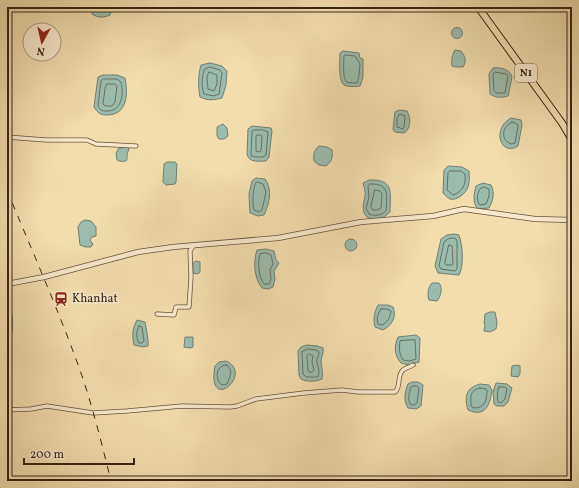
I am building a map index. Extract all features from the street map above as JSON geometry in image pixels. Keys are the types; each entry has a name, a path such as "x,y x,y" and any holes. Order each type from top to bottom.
{"highway":[{"name":"N1","path":"478,7 562,123 572,140"}],"street":[{"path":"7,137 46,140 87,140 96,144 136,146"},
{"path":"7,284 44,277 138,252 173,247 278,238 361,222 434,216 464,209 535,219 572,220"},
{"path":"156,314 174,315 176,307 189,307 191,277 190,252 193,246"},
{"path":"7,410 31,409 47,406 93,413 182,406 230,407 256,399 304,393 342,390 358,392 395,392 398,389 401,373 406,368 413,365"}],"water":[{"path":"93,7 112,7 110,15 101,17 92,14"},
{"path":"455,28 459,28 461,29 461,37 455,38 452,35 452,31"},
{"path":"455,50 461,51 464,55 465,61 463,67 452,66 452,58"},
{"path":"343,51 359,53 360,58 363,59 363,77 360,86 348,86 342,83 340,75 340,53"},
{"path":"210,63 222,66 227,71 226,85 222,98 211,100 200,97 199,88 199,73 201,65"},
{"path":"493,68 504,69 511,74 512,77 508,96 499,97 490,94 489,74"},
{"path":"103,75 117,75 125,78 125,102 123,107 114,114 101,114 94,107 98,77"},
{"path":"399,110 407,111 409,117 410,123 408,129 404,133 395,132 393,130 395,112"},
{"path":"511,118 521,120 522,125 518,146 507,148 503,145 500,135 501,129"},
{"path":"223,124 227,128 228,136 224,139 219,139 217,136 217,127"},
{"path":"252,126 271,128 272,131 269,157 266,161 254,161 248,157 248,129"},
{"path":"319,146 327,147 332,150 332,159 326,166 319,165 314,161 314,153"},
{"path":"124,147 129,148 127,160 122,162 117,160 116,154 118,149"},
{"path":"167,162 175,162 177,164 175,184 166,185 163,182 164,164"},
{"path":"448,166 462,167 469,171 469,183 467,189 461,196 455,199 450,199 443,193 444,170"},
{"path":"256,178 265,179 270,192 269,202 264,215 258,216 250,213 249,194 252,181"},
{"path":"369,180 383,182 389,188 390,212 380,219 369,218 363,210 365,193 363,183"},
{"path":"483,183 491,185 493,191 492,203 489,208 478,209 474,201 476,186"},
{"path":"85,220 91,221 96,227 96,236 92,237 90,240 93,244 91,247 80,245 78,227 81,222"},
{"path":"447,235 459,235 462,250 461,271 459,275 438,273 435,266 441,239"},
{"path":"351,239 355,241 357,245 355,249 351,251 347,249 345,245 347,241"},
{"path":"266,249 274,251 276,260 279,263 274,271 275,279 273,287 268,289 262,288 259,284 255,265 257,250"},
{"path":"196,261 200,262 200,272 198,274 193,273 193,263"},
{"path":"432,283 439,283 441,287 440,297 437,301 429,300 428,298 429,289"},
{"path":"7,304 9,305 13,322 12,333 7,335"},
{"path":"378,305 388,305 393,307 394,311 393,320 389,326 383,330 375,327 374,324 374,316"},
{"path":"495,312 497,322 496,329 490,332 484,331 484,324 485,314"},
{"path":"137,320 145,322 148,346 143,347 134,345 133,332"},
{"path":"416,335 420,338 419,362 409,365 401,363 395,350 398,337"},
{"path":"185,337 193,337 193,347 184,347"},
{"path":"307,345 323,348 321,362 322,379 306,381 301,379 299,375 298,351 301,347"},
{"path":"226,361 233,367 235,374 233,381 228,387 222,389 217,388 214,380 215,366 219,362"},
{"path":"512,366 520,366 519,376 511,376"},
{"path":"418,382 423,385 421,406 416,409 408,408 405,399 408,384"},
{"path":"496,383 507,384 512,388 508,402 504,406 497,406 494,404 493,392"},
{"path":"480,384 489,385 492,390 488,405 483,411 479,412 468,410 466,401 467,393 469,390"}],"railway":[{"path":"7,190 73,350 93,413 111,481"}],"place":[{"name":"Khanhat","path":"61,299"}]}
